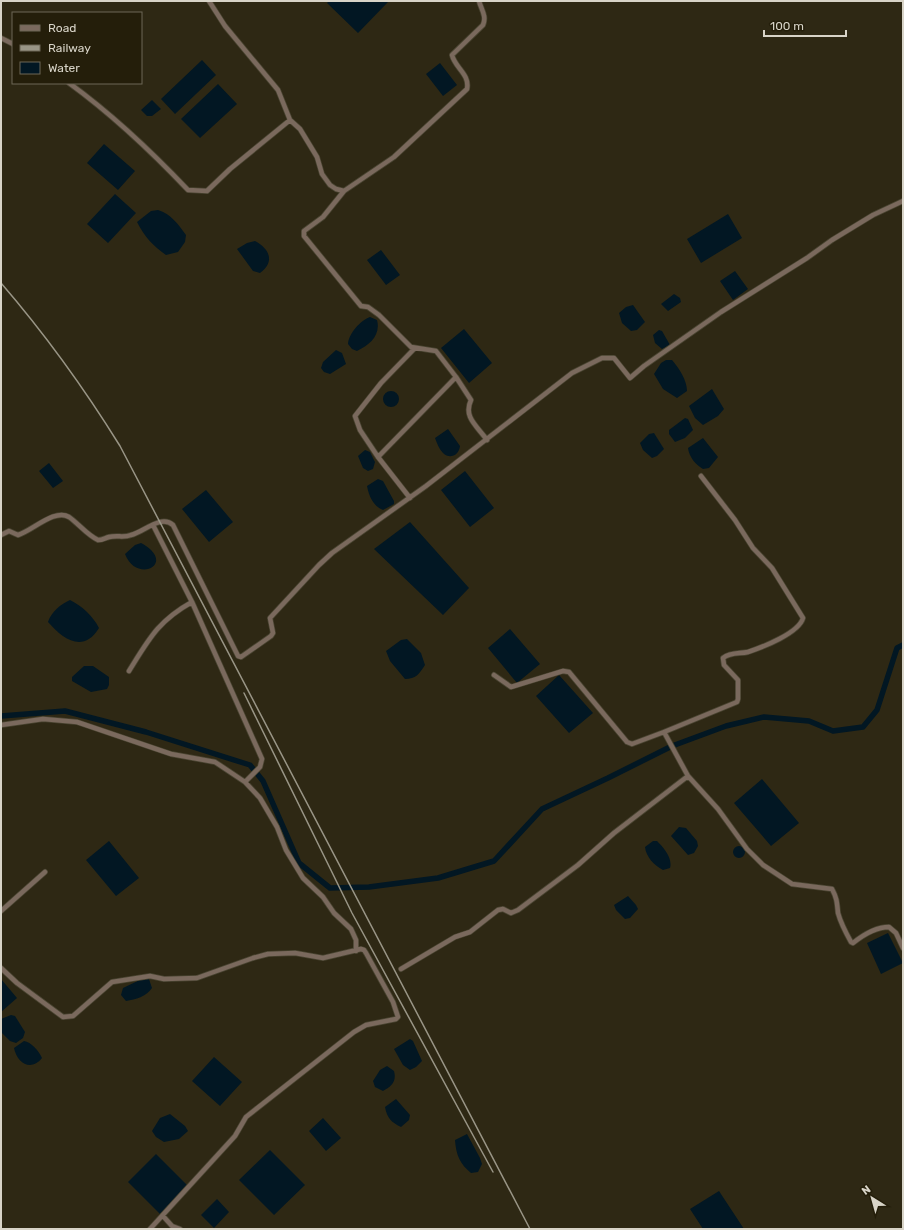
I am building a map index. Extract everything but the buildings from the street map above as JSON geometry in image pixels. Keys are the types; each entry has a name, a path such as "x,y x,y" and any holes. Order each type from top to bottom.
{"street":[{"path":"209,1 224,26 278,90 290,120 300,129 317,157 322,174 330,185 336,189 344,191"},
{"path":"479,1 484,14 485,20 483,25 452,55 465,75 468,83 467,89 394,157 344,191 323,217 304,231 304,236 361,306 372,310 411,347 436,351 471,400 468,407 468,416 487,440"},
{"path":"1,38 12,44"},
{"path":"70,84 106,111 142,143 188,190 207,191 230,169 290,120"},
{"path":"1,535 9,530 18,535 24,533 60,514 67,516 91,537 98,540 109,537 121,538 131,536 153,525 166,521 173,525 238,656 241,657 273,633 270,618 332,553 410,498 572,373 602,358 614,358 628,378 630,378 644,366 727,308 873,215 903,201"},
{"path":"410,498 378,457 360,430 355,416 381,383 415,348"},
{"path":"378,457 456,377"},
{"path":"494,675 511,687 563,671 569,672 627,742 632,744 665,734 737,702 738,680 724,665 723,658 735,653 747,652 782,637 798,627 803,618 772,568 753,548 735,520 702,476"},
{"path":"153,525 192,602 260,753 262,759 260,767 246,782"},
{"path":"129,671 153,633 172,614 192,602"},
{"path":"1,725 43,719 77,722 171,754 215,762 246,782 263,804 277,827 286,850 303,878 323,896 334,913 351,929 356,940 356,951"},
{"path":"665,734 688,776 718,809 747,849 768,868 777,875 798,886 820,886 832,889 838,898 838,912 842,925 851,942 853,943 860,937 881,927 888,927 896,933 903,948"},
{"path":"401,969 455,937 470,932 498,910 503,909 511,913 518,910 578,865 614,833 688,776"},
{"path":"1,911 45,872"},
{"path":"1,968 17,983 62,1017 68,1017 73,1016 112,982 150,976 164,979 197,978 268,954 295,953 323,958 364,950 392,1002 398,1017 394,1020 366,1025 354,1032 246,1117 235,1136 150,1229"},
{"path":"163,1216 172,1226 180,1229"}],"water":[{"path":"329,1 389,1 358,33 327,3"},
{"path":"202,60 216,75 175,114 161,99"},
{"path":"440,63 457,85 443,96 426,74"},
{"path":"218,84 237,104 200,138 181,119"},
{"path":"152,100 161,109 152,116 147,116 141,110"},
{"path":"104,144 135,171 118,190 87,163"},
{"path":"115,194 136,213 108,243 87,224"},
{"path":"158,210 177,223 186,235 185,242 178,252 166,255 161,252 146,236 137,222 151,211"},
{"path":"728,214 742,238 701,263 687,239"},
{"path":"255,241 264,248 269,256 268,264 260,273 253,271 237,249 247,243"},
{"path":"381,250 400,275 386,285 367,260"},
{"path":"735,271 748,289 733,300 720,281"},
{"path":"674,294 680,298 681,302 668,311 661,304"},
{"path":"633,305 645,322 637,330 631,331 622,323 619,313 626,307"},
{"path":"370,317 377,320 378,325 376,335 370,343 362,349 357,351 352,349 348,344 350,336 359,324"},
{"path":"464,329 492,363 469,383 441,348"},
{"path":"659,330 662,331 670,345 662,349 655,343 653,335"},
{"path":"336,350 342,353 346,364 330,374 324,372 321,368 323,362"},
{"path":"666,360 672,360 680,370 686,383 687,391 677,398 663,389 654,374 661,363"},
{"path":"712,389 724,409 718,416 703,425 695,418 689,406"},
{"path":"388,391 394,391 399,396 397,405 394,407 388,407 383,402 383,396"},
{"path":"685,418 688,419 693,430 685,438 675,442 669,434 669,430"},
{"path":"448,429 460,446 458,452 454,456 446,455 438,446 435,438"},
{"path":"654,433 664,449 657,456 652,458 643,450 640,443 649,434"},
{"path":"703,438 718,457 709,468 703,469 693,460 688,448"},
{"path":"365,450 370,452 375,462 373,469 368,471 363,468 358,456"},
{"path":"49,463 63,481 53,488 39,471"},
{"path":"465,471 494,508 470,527 441,490"},
{"path":"378,479 383,481 394,501 394,504 383,510 372,500 367,486"},
{"path":"206,490 233,522 209,542 182,509"},
{"path":"410,522 469,588 443,615 374,549"},
{"path":"141,543 150,549 155,556 156,562 148,569 136,567 130,562 125,554 135,545"},
{"path":"70,600 87,612 94,619 99,628 93,636 80,642 73,641 60,634 48,622 51,615 57,609"},
{"path":"510,629 540,664 517,683 488,648"},
{"path":"407,639 421,653 425,665 417,675 412,678 405,679 390,661 386,651 401,640"},
{"path":"84,666 93,666 109,677 109,685 107,689 91,692 72,681 72,677"},
{"path":"559,675 593,713 569,733 536,696"},
{"path":"762,779 799,823 771,846 734,803"},
{"path":"679,827 686,828 697,841 698,846 694,853 688,855 671,836"},
{"path":"109,841 139,878 116,896 86,860"},
{"path":"653,841 657,841 667,853 671,864 670,868 663,870 649,857 645,847"},
{"path":"737,846 741,846 745,852 741,858 737,858 733,854 733,850"},
{"path":"628,896 638,909 630,918 625,919 616,910 614,905"},
{"path":"888,933 903,963 881,974 867,943"},
{"path":"146,977 149,979 152,988 150,991 140,997 126,1001 121,995 123,988"},
{"path":"1,979 17,998 1,1012"},
{"path":"11,1015 15,1016 25,1032 23,1038 16,1043 10,1041 1,1032 1,1019"},
{"path":"410,1039 413,1041 422,1061 410,1070 403,1065 394,1049"},
{"path":"24,1041 32,1045 39,1053 42,1058 38,1062 29,1065 25,1064 18,1058 14,1048"},
{"path":"214,1057 242,1082 220,1106 192,1081"},
{"path":"387,1066 394,1071 395,1078 393,1084 383,1091 375,1087 373,1081 380,1070"},
{"path":"396,1099 410,1115 409,1120 401,1127 390,1119 385,1107"},
{"path":"170,1114 185,1126 188,1131 179,1139 164,1142 156,1137 152,1131 160,1118"},
{"path":"323,1118 341,1138 326,1151 309,1131"},
{"path":"467,1134 482,1164 478,1172 471,1173 461,1163 456,1150 455,1140"},
{"path":"270,1150 305,1185 274,1215 239,1180"},
{"path":"156,1154 188,1186 160,1214 128,1182"},
{"path":"719,1191 744,1229 703,1229 690,1209"},
{"path":"217,1199 229,1212 214,1228 201,1215"}],"waterway":[{"path":"1,716 65,711 146,732 250,765 263,781 299,863 330,888 369,887 438,878 494,861 542,809 672,746 726,726 764,717 809,721 833,731 863,727 877,710 897,648 903,645"}],"railway":[{"path":"1,283 64,362 120,446 530,1229"},
{"path":"244,693 352,913 493,1172"}]}
